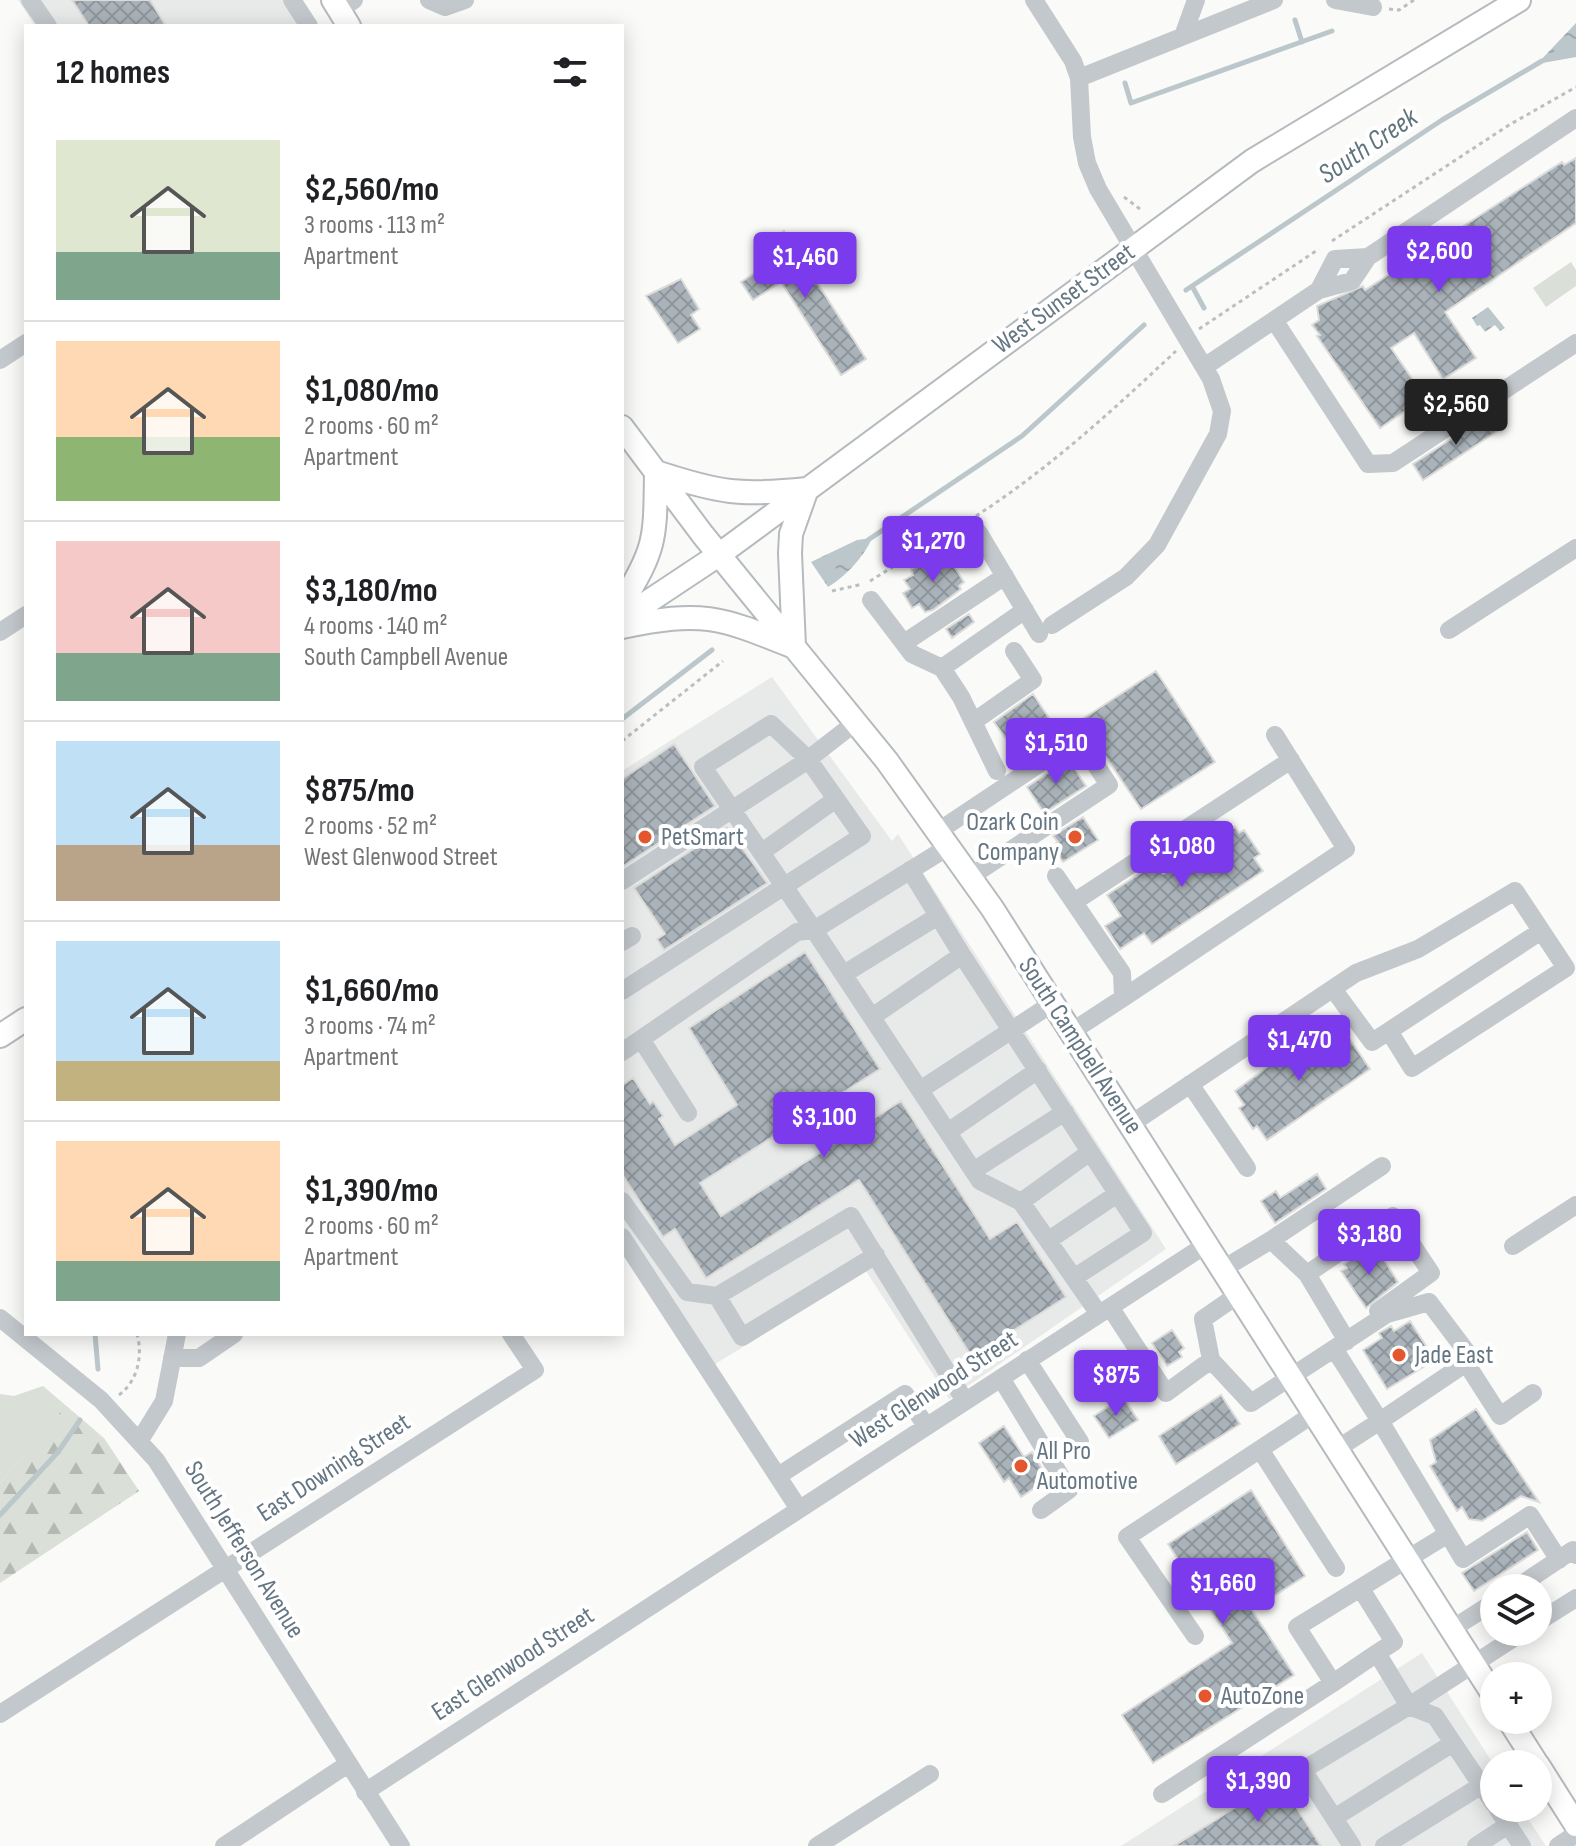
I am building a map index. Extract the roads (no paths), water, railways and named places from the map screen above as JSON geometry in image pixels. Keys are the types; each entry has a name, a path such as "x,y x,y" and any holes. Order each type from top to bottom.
{"main road":[{"name":"West Sunset Street","path":"624,618 720,554 1252,161 1519,0"},
{"name":"South Campbell Avenue","path":"624,430 856,722 970,877 1131,1124 1480,1674"},
{"path":"624,600 648,561 655,539 656,472 715,491 737,494 807,489 791,534 794,647 725,619 700,615 624,627"},
{"path":"0,1036 24,1020"},
{"path":"1552,1787 1576,1825"}],"street":[{"path":"30,0 47,24"},
{"path":"292,0 308,24"},
{"path":"429,0 445,7 465,0"},
{"path":"979,533 1025,610 1045,629 1126,577 1157,545 1221,422 1220,400 1204,367 1156,290 1135,246 1098,189 1087,163 1079,78 1073,61 1034,0"},
{"path":"1183,36 1196,0"},
{"path":"1079,78 1274,0"},
{"path":"1335,0 1373,7"},
{"path":"1204,367 1319,290 1352,281 1368,257 1576,118"},
{"path":"1319,290 1335,259 1368,257"},
{"path":"1274,320 1368,464 1393,463 1576,343"},
{"path":"0,360 24,344"},
{"path":"1449,630 1576,548"},
{"path":"904,643 1005,576"},
{"path":"871,600 912,654 942,668 997,771"},
{"path":"942,668 1025,610"},
{"path":"0,632 24,616"},
{"path":"973,722 1033,680 1014,651"},
{"path":"624,880 808,759 856,722"},
{"path":"624,990 785,885 862,836 808,759 771,724 703,767 785,885 973,1171 980,1181 1021,1202 1166,1393 1211,1360"},
{"path":"1071,1032 1346,849 1275,735"},
{"path":"624,1051 797,932 814,930 910,870 943,839 1078,738 1109,785 970,877"},
{"path":"1074,902 1291,760"},
{"path":"762,852 836,799"},
{"path":"910,870 1143,1233 1075,1277"},
{"path":"1056,876 1122,973 1123,998"},
{"path":"1131,1124 1356,973 1418,949 1515,891 1566,968 1412,1068 1389,1031"},
{"path":"844,974 938,916"},
{"path":"1333,989 1372,1042 1541,931"},
{"path":"872,1017 962,955"},
{"path":"920,1090 1053,1003"},
{"path":"641,1039 688,1113"},
{"path":"948,1132 1038,1070"},
{"path":"1190,1084 1247,1168"},
{"path":"973,1171 1065,1112"},
{"path":"1021,1202 1090,1152"},
{"path":"1223,1269 1382,1166"},
{"path":"1049,1240 1117,1194"},
{"path":"624,1205 687,1292 717,1296 851,1216 965,1401"},
{"path":"1513,1246 1576,1205"},
{"path":"1307,1274 1393,1216 1431,1273 1367,1318 1348,1341"},
{"path":"624,1240 799,1509"},
{"path":"1271,1240 1307,1274 1348,1341 1380,1421 1463,1559 1530,1515 1568,1557 1539,1574"},
{"name":"West Glenwood Street","path":"690,1579 1207,1244"},
{"path":"717,1296 742,1337 876,1255"},
{"path":"1239,1294 1203,1319 1211,1360 1251,1403 1387,1314 1429,1302 1472,1359 1337,1449"},
{"name":"South Jefferson Avenue","path":"0,1318 101,1400 140,1440 172,1482 401,1846"},
{"path":"140,1440 147,1434 164,1401 177,1336"},
{"path":"172,1358 199,1358 231,1336"},
{"name":"East Downing Street","path":"0,1714 535,1370 512,1336"},
{"path":"1027,1360 1080,1442"},
{"path":"1466,1363 1500,1416 1533,1393"},
{"path":"1001,1378 1069,1490 1041,1510"},
{"path":"778,1476 905,1394 926,1426"},
{"path":"1195,1636 1127,1537 1315,1413"},
{"path":"1261,1451 1336,1568"},
{"path":"1333,1683 1297,1627 1448,1534"},
{"name":"East Glenwood Street","path":"365,1792 690,1579"},
{"path":"1162,1794 1394,1642 1361,1589"},
{"path":"1552,1613 1576,1598"},
{"path":"1452,1629 1480,1611"},
{"path":"1352,1846 1303,1770 1502,1646"},
{"path":"1377,1653 1409,1706 1435,1716 1480,1782"},
{"path":"1334,1818 1453,1743"},
{"path":"224,1846 348,1764"},
{"path":"817,1846 930,1774"},
{"path":"1384,1846 1480,1786"},
{"path":"1506,1822 1522,1846"},
{"path":"1476,1846 1508,1825"},
{"path":"1558,1846 1576,1834"}],"water":[{"path":"1576,23 1576,57 1537,64"},
{"path":"1488,307 1505,328 1500,331 1495,325 1485,332 1480,325 1477,326 1472,318"},
{"path":"872,538 853,566 828,587 811,562 857,540"}],"waterway":[{"path":"1295,20 1302,42"},
{"path":"1125,83 1131,103 1332,31"},
{"name":"South Creek","path":"1186,290 1442,120 1542,61"},
{"path":"1192,286 1204,308"},
{"name":"South Creek","path":"868,540 1022,436 1144,325"},
{"name":"South Creek","path":"624,717 712,650"},
{"name":"South Creek","path":"95,1336 98,1369"},
{"name":"South Creek","path":"0,1515 58,1452 80,1420"}],"place":[{"name":"PetSmart","path":"645,837"},
{"name":"Ozark Coin Company","path":"1075,837"},
{"name":"Jade East","path":"1399,1355"},
{"name":"All Pro Automotive","path":"1021,1466"},
{"name":"AutoZone","path":"1205,1696"}]}
